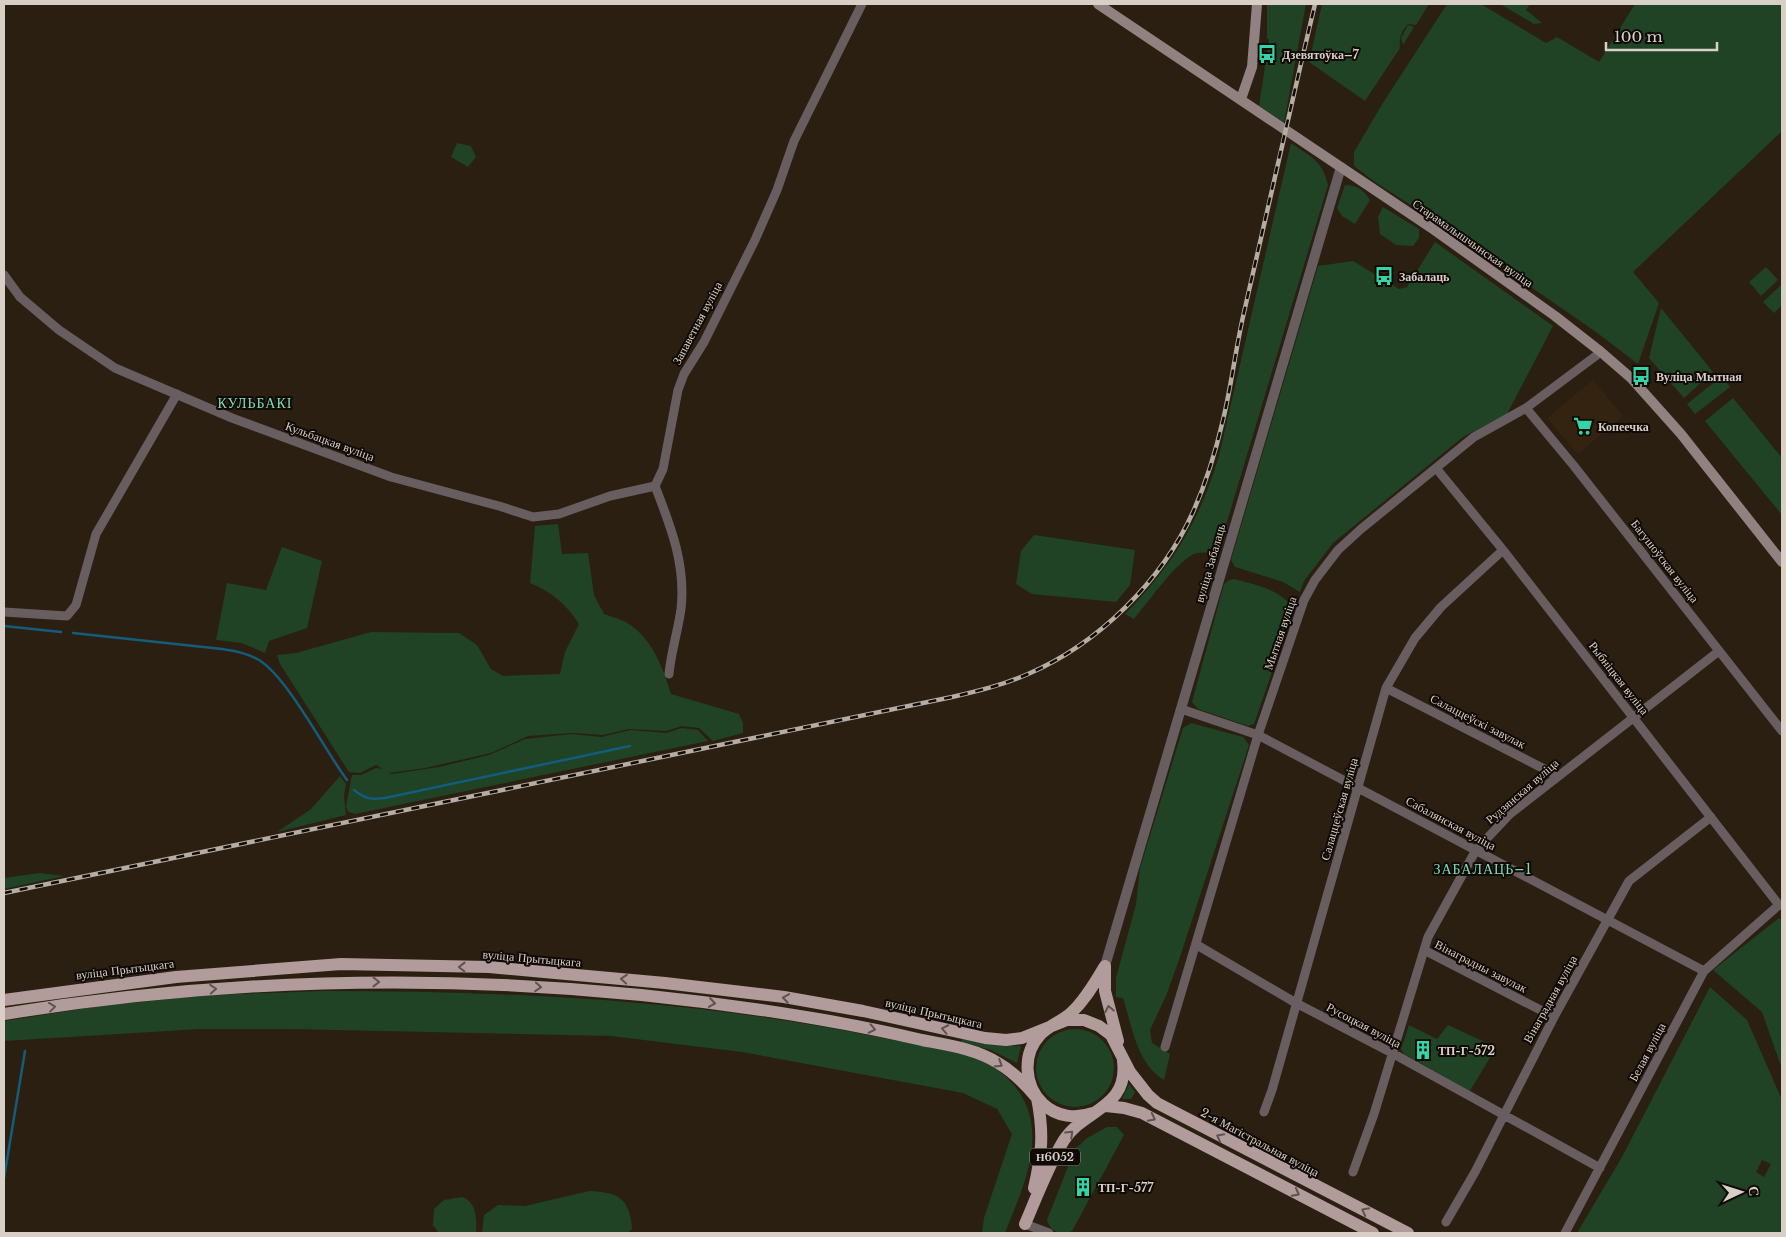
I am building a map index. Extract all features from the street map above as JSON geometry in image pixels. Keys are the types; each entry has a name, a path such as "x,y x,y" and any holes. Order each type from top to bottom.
{"main road":[{"name":"Старамалышчынская вуліца","path":"1098,4 1242,99 1499,276 1601,352 1631,378 1681,434 1782,562"},
{"path":"1242,99 1252,67 1257,4"},
{"name":"вуліца Прытыцкага","path":"4,1000 176,977 341,964 489,967 665,983 793,999 993,1039 1022,1038 1052,1026"},
{"name":"Н6052","path":"1105,966 1081,1002 1070,1014 1041,1035 1032,1046 1028,1059 1027,1073 1030,1086 1038,1098 1049,1109 1062,1115 1078,1117 1092,1114 1106,1106"},
{"name":"Н6052","path":"1024,1229 1049,1168 1066,1138 1114,1098 1122,1081 1124,1063 1112,1025 1106,991 1105,966"},
{"path":"4,1014 200,990 343,982 500,984 664,997 856,1025 978,1053 998,1062 1014,1074 1038,1098"},
{"path":"1052,1026 1067,1020 1084,1020 1111,1035 1121,1051"},
{"name":"2-я Магістральная вуліца","path":"1121,1051 1130,1072 1148,1095 1157,1103 1408,1233"},
{"name":"Н6052","path":"1024,1229 1042,1154 1043,1129 1038,1098"},
{"path":"1106,1106 1142,1113 1373,1233"}],"street":[{"name":"Запаветная вуліца","path":"656,486 663,469 678,390 684,374 704,342 755,240 777,190 794,141 862,4"},
{"name":"вуліца Забалаць","path":"1105,966 1341,167"},
{"name":"Кульбацкая вуліца","path":"4,274 20,297 59,330 115,368 232,418 390,477 533,517 559,514 610,496 656,486"},
{"name":"Мытная вуліца","path":"1165,1047 1197,945 1258,735 1304,600 1315,580 1338,550 1474,436 1526,408 1601,352"},
{"path":"4,612 56,617 68,616 72,611 82,587 87,560 96,534 177,394"},
{"name":"Багушоўская вуліца","path":"1526,408 1574,466 1782,731"},
{"name":"Рыбніцкая вуліца","path":"1436,468 1503,550 1779,905"},
{"path":"656,486 674,534 682,576 681,610 669,674"},
{"name":"Салаццеўская вуліца","path":"1264,1112 1359,788 1386,688 1420,632 1441,607 1503,550"},
{"name":"Рудзянская вуліца","path":"1353,1172 1374,1114 1431,930 1476,850 1510,814 1718,651"},
{"name":"Салаццеўскі завулак","path":"1386,688 1558,776"},
{"name":"Сабалянская вуліца","path":"1180,708 1258,735 1704,971"},
{"name":"Вінаградная вуліца","path":"1446,1222 1554,1017 1629,881 1710,816"},
{"name":"Белая вуліца","path":"1565,1233 1704,971 1779,905"},
{"name":"Русоцкая вуліца","path":"1197,945 1296,1003 1392,1053 1600,1168"},
{"name":"Вінаградны завулак","path":"1424,950 1554,1017"},
{"path":"1024,1229 1049,1233"}],"shaded area":[{"path":"1593,380 1623,416 1578,454 1547,418"}],"green space":[{"path":"1267,4 1306,4 1284,123 1259,106 1269,40 1267,38"},
{"path":"1322,4 1429,4 1416,25 1408,24 1404,30 1400,38 1400,48 1365,101 1309,62"},
{"path":"1447,4 1481,4 1546,43 1557,37 1599,62 1635,4 1782,4 1782,131 1633,272 1659,303 1638,364 1596,332 1354,166 1354,152 1381,106"},
{"path":"1500,4 1530,4 1526,10 1542,23 1534,24"},
{"path":"1408,25 1414,27 1403,45 1401,38"},
{"path":"457,143 471,146 476,157 468,167 451,157"},
{"path":"1291,143 1319,164 1328,185 1220,545 1211,551 1195,553 1185,560 1169,575 1134,619 1125,614 1171,560 1203,502 1219,456"},
{"path":"1345,185 1360,189 1370,200 1355,224 1342,216 1337,208"},
{"path":"1383,207 1419,229 1419,238 1413,246 1396,245 1380,234 1378,217"},
{"path":"1435,242 1553,326 1507,414 1463,437 1333,543 1304,581 1300,592 1283,582 1235,567 1231,560 1318,266 1353,261 1399,289 1407,287"},
{"path":"1766,267 1778,280 1761,296 1749,282"},
{"path":"1782,284 1782,305 1774,313 1763,302"},
{"path":"1661,308 1713,372 1684,398 1649,358"},
{"path":"1722,376 1730,387 1695,414 1687,404"},
{"path":"1733,398 1782,458 1782,515 1705,421"},
{"path":"558,524 562,554 588,553 594,595 604,614 626,622 645,638 661,665 671,694 739,714 743,723 743,733 713,741 699,728 682,726 666,731 629,729 603,735 572,733 528,736 491,753 425,768 389,773 439,767 489,755 525,739 571,734 601,737 631,730 666,733 682,728 698,730 708,741 355,814 348,812 346,806 352,775 361,775 376,768 383,769 376,765 360,773 349,772 280,664 277,655 296,653 371,632 459,633 477,645 491,669 503,676 560,674 565,652 579,624 558,599 530,583 535,526"},
{"path":"1034,535 1135,550 1130,585 1116,602 1032,594 1016,584 1021,551"},
{"path":"282,547 322,561 307,628 269,641 265,653 242,643 216,640 227,583 266,590"},
{"path":"1234,579 1272,591 1291,605 1290,620 1254,724 1248,726 1198,709 1192,702 1224,584"},
{"path":"1191,723 1243,737 1249,745 1180,957 1166,996 1150,1030 1152,1043 1170,1054 1164,1080 1147,1064 1137,1044 1123,998 1116,997 1116,978 1136,904 1140,868 1183,728"},
{"path":"340,776 346,784 344,796 346,815 277,832 311,809"},
{"path":"39,873 64,876 4,889 4,878"},
{"path":"1779,918 1782,920 1782,1069 1762,1012 1713,970"},
{"path":"1710,987 1747,1020 1782,1100 1782,1233 1577,1233 1622,1157","holes":["1762,1160 1771,1164 1764,1177 1756,1172"]},
{"path":"323,991 465,993 607,1000 748,1015 938,1047 971,1056 986,1063 1012,1083 1024,1100 1030,1119 1031,1157 1020,1196 1005,1233 982,1233 984,1218 1012,1134 997,1109 963,1093 742,1052 611,1036 289,1029 200,1029 4,1041 4,1021 100,1006 210,995"},
{"path":"1409,1025 1437,1039 1448,1025 1491,1045 1494,1051 1470,1091 1404,1054 1401,1049"},
{"path":"1075,1029 1090,1032 1107,1046 1111,1053 1114,1068 1111,1083 1097,1100 1090,1104 1075,1107 1060,1104 1043,1090 1039,1083 1036,1068 1039,1053 1053,1036 1060,1032"},
{"path":"962,1039 992,1045 1021,1046 1017,1063 991,1050 961,1042"},
{"path":"1129,1084 1135,1092 1131,1099 1122,1099"},
{"path":"1107,1127 1117,1127 1124,1135 1072,1231 1057,1232 1047,1220 1075,1149 1087,1138"},
{"path":"589,1191 608,1193 621,1199 629,1210 632,1229 628,1233 482,1233 484,1215 498,1205 525,1206"},
{"path":"462,1197 471,1203 475,1212 476,1233 439,1233 433,1225 434,1209 444,1200"}],"waterway":[{"path":"4,626 61,632"},
{"path":"73,633 222,649 245,654 259,660 282,682 294,698 347,780"},
{"path":"354,790 369,798 385,798 630,746"},
{"path":"4,1178 25,1051"}],"railway":[{"path":"4,893 952,697 1019,678 1079,646 1103,628 1146,586 1180,538 1202,490 1223,420 1242,322 1315,4"}],"place":[{"name":"Дзевятоўка–7","path":"1267,54"},
{"name":"Забалаць","path":"1384,276"},
{"name":"Вуліца Мытная","path":"1641,376"},
{"name":"Копеечка","path":"1583,426"},
{"name":"ТП-Г-572","path":"1423,1050"},
{"name":"ТП-Г-577","path":"1083,1187"}],"district":[{"name":"КУЛЬБАКІ","path":"255,403"},
{"name":"ЗАБАЛАЦЬ–1","path":"1483,869"}]}
